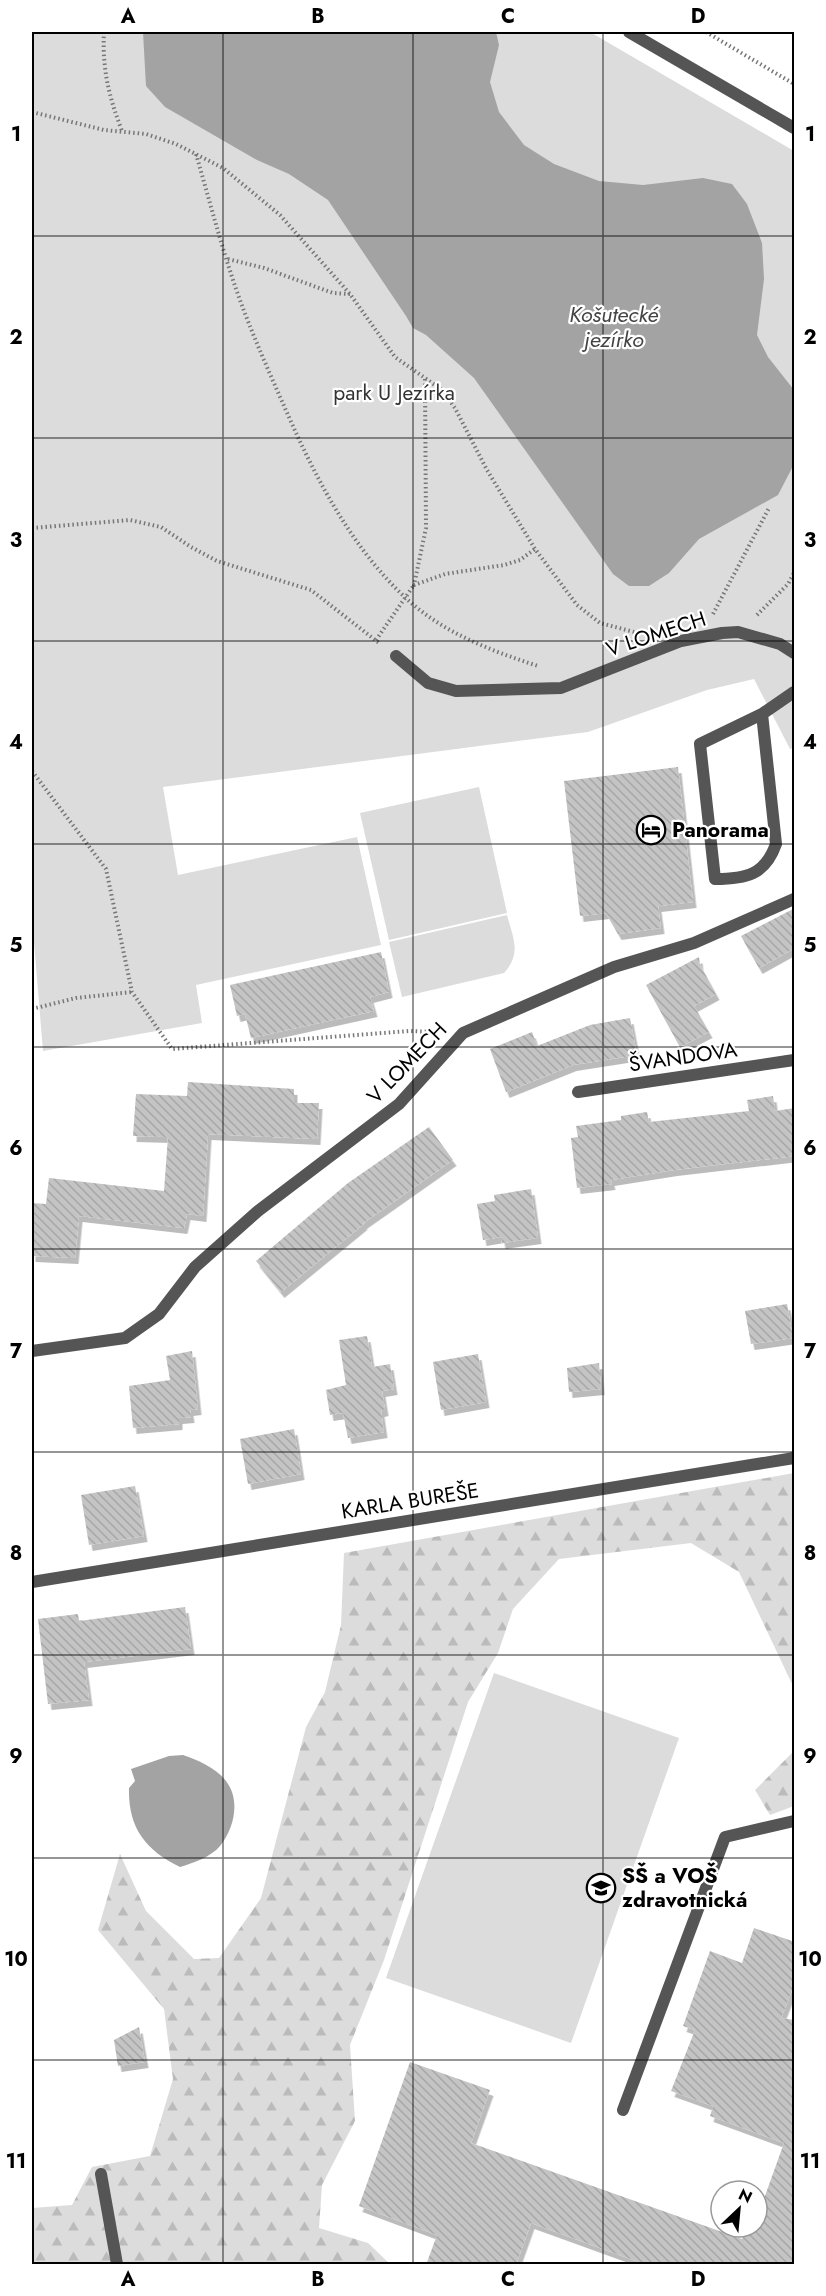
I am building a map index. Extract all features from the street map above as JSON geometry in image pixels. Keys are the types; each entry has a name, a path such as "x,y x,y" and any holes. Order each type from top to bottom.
{"street":[{"path":"629,32 795,128"},
{"name":"V LOMECH","path":"396,656 428,683 456,691 561,687 681,641 722,633 738,632 780,644 795,653"},
{"path":"762,714 776,844 770,860 754,873 731,879 715,879 700,744 762,714 795,692"},
{"name":"V LOMECH","path":"32,1351 125,1338 159,1314 195,1267 258,1211 399,1104 463,1033 614,967 694,943 795,899"},
{"name":"ŠVANDOVA","path":"578,1092 795,1060"},
{"name":"KARLA BUREŠE","path":"32,1582 795,1458"},
{"path":"623,2110 725,1837 795,1821"},
{"path":"101,2174 117,2265"}],"path":[{"path":"104,32 104,62 108,92 122,131"},
{"path":"706,32 795,84"},
{"path":"32,112 104,130 146,134 176,144 223,168 280,215 350,294 394,357 442,390 455,408 487,470 534,549 576,605 600,623 642,634"},
{"path":"195,153 236,290 311,466 342,520 406,598 441,624 486,649 539,666"},
{"path":"227,259 264,268 333,293 350,294"},
{"path":"376,640 414,585 426,528 425,378"},
{"path":"716,606 769,508"},
{"path":"32,528 130,520 161,527 217,561 311,590 396,656"},
{"path":"414,585 445,574 504,565 520,560 534,549"},
{"path":"738,632 770,603 795,573"},
{"path":"32,771 106,869 132,992 172,1049 410,1031 463,1033"},
{"path":"32,1009 75,998 132,992"}],"green space":[{"name":"park U Jezírka","path":"32,32 590,32 794,151 794,748 790,749 754,679 707,690 588,732 163,787 178,875 357,837 381,945 196,985 202,1023 43,1051 32,918"},
{"path":"479,787 507,913 389,940 360,813"},
{"path":"507,915 514,952 510,966 504,973 402,997 389,942"},
{"path":"794,1473 794,1688 739,1572 691,1543 559,1559 513,1609 498,1653 468,1702 384,1960 350,2045 355,2121 322,2185 319,2228 368,2243 390,2264 32,2264 32,2208 72,2205 92,2167 150,2156 173,2079 164,2009 98,1930 120,1854 146,1911 194,1959 219,1958 261,1898 306,1727 325,1692 341,1625 344,1553"},
{"path":"494,1673 679,1738 571,2043 386,1978"},
{"path":"794,1751 794,1806 770,1815 755,1790"}],"water":[{"name":"Košutecké jezírko","path":"143,32 496,32 499,45 490,82 499,112 524,145 554,164 599,181 643,185 703,178 732,184 747,204 762,243 764,279 757,335 768,357 794,390 794,467 778,495 699,539 669,573 649,586 629,586 613,574 474,378 426,335 413,328 328,200 289,174 257,160 165,107 146,86"},
{"path":"183,1755 195,1759 222,1776 231,1789 234,1814 225,1839 216,1850 180,1867 157,1853 141,1836 135,1826 129,1802 129,1788 135,1781 131,1769 169,1756"}],"building":[{"path":"678,767 693,902 658,906 661,928 618,934 606,913 580,916 564,781"},
{"path":"795,908 795,948 759,968 741,936"},
{"path":"381,952 389,992 370,997 374,1011 251,1038 245,1014 237,1016 230,985"},
{"path":"699,957 700,965 716,994 694,1006 709,1032 680,1047 646,985"},
{"path":"630,1018 637,1055 573,1065 506,1092 490,1049 532,1032 537,1046 590,1025"},
{"path":"188,1082 294,1089 294,1103 319,1103 317,1139 208,1134 203,1216 187,1214 184,1228 79,1216 75,1258 32,1256 32,1203 46,1204 49,1178 164,1191 168,1137 133,1136 136,1094 187,1096"},
{"path":"773,1096 775,1111 795,1108 795,1156 674,1170 611,1180 612,1184 577,1188 571,1138 578,1137 576,1126 621,1120 621,1116 647,1112 649,1122 749,1111 747,1100"},
{"path":"429,1127 453,1160 362,1224 365,1223 281,1292 256,1261 348,1183"},
{"path":"531,1189 538,1238 502,1243 501,1237 483,1240 477,1204 495,1201 494,1195"},
{"path":"787,1304 793,1338 751,1344 745,1311"},
{"path":"367,1336 372,1367 390,1364 394,1389 382,1391 385,1410 381,1411 384,1432 348,1438 343,1413 330,1415 326,1390 346,1385 339,1340"},
{"path":"192,1351 198,1409 190,1410 191,1417 179,1418 179,1424 133,1428 129,1386 170,1380 166,1356"},
{"path":"478,1354 486,1402 441,1410 433,1362"},
{"path":"599,1363 601,1389 569,1392 567,1368"},
{"path":"294,1429 301,1474 248,1484 240,1439"},
{"path":"135,1486 144,1536 89,1545 81,1495"},
{"path":"185,1607 191,1649 84,1662 89,1700 48,1704 38,1619 78,1614 79,1621"},
{"path":"754,1928 795,1942 795,1983 781,2018 795,2020 795,2265 647,2265 531,2223 516,2265 426,2265 437,2235 359,2206 410,2062 490,2090 471,2143 709,2227 709,2239 769,2239 769,2185 784,2143 710,2116 713,2106 671,2091 695,2030 683,2026 710,1951 742,1963"},
{"path":"139,2027 145,2062 118,2066 114,2040"}],"place":[{"name":"Panorama","path":"651,830"},
{"name":"SŠ a VOŠ zdravotnická","path":"601,1888"}]}
